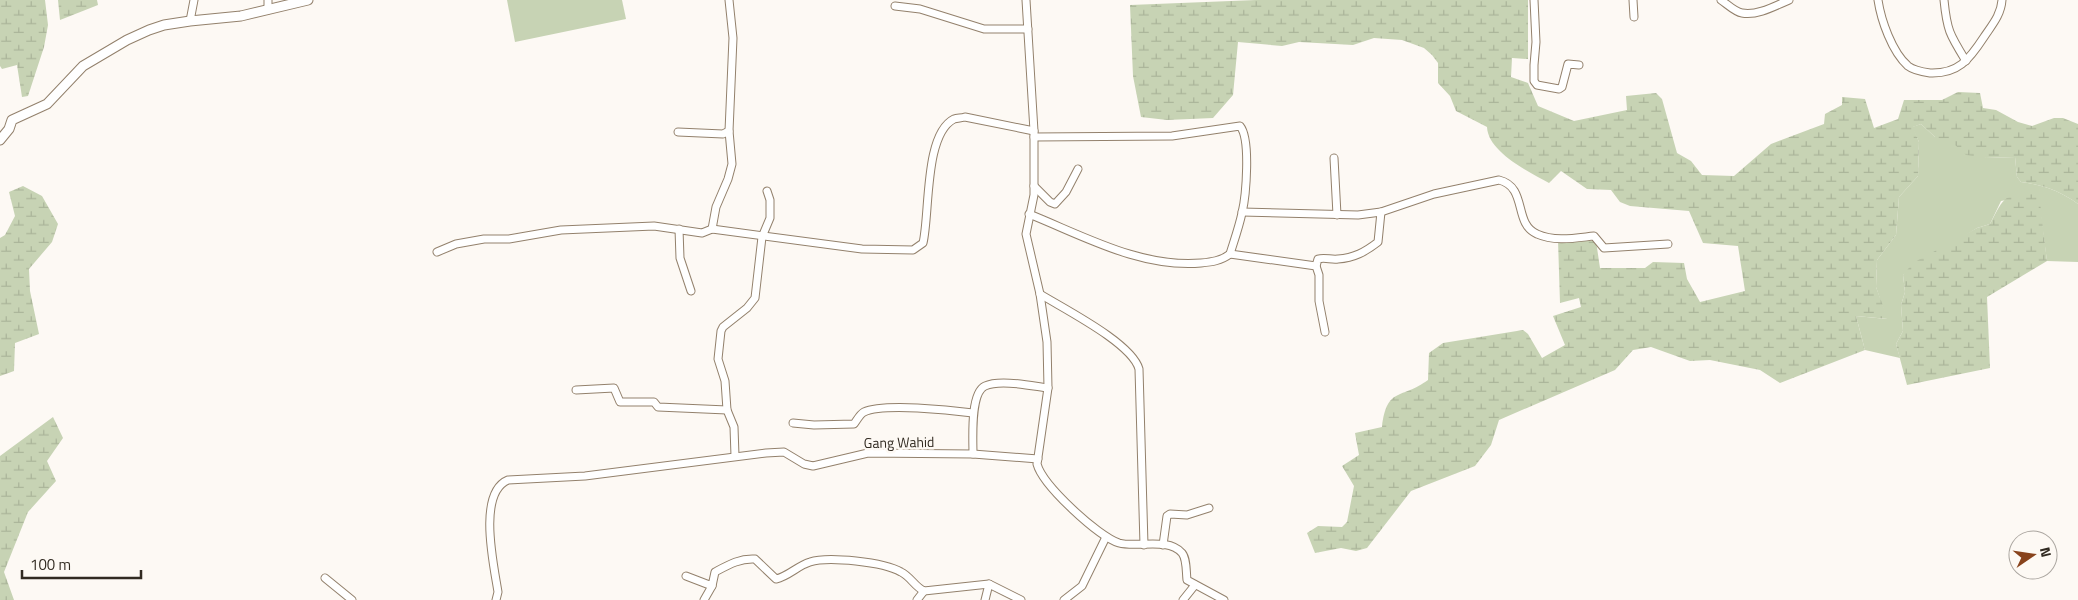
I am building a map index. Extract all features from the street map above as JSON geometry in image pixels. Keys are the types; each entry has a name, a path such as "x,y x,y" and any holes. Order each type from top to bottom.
{"street":[{"path":"190,21 194,0"},
{"path":"268,0 268,10"},
{"path":"0,140 9,129 12,120 47,104 83,66 127,40 164,25 241,16 308,0"},
{"path":"712,229 716,208 732,164 729,131 733,38 729,0"},
{"path":"1026,0 1034,134 1034,186 1026,234 1040,294 1047,342 1048,388 1043,437 1038,459 1039,471 1049,485 1073,510 1106,537 1119,542 1163,545 1174,548 1182,553 1185,559 1187,580 1224,600"},
{"path":"1534,0 1536,42 1534,81 1537,85 1559,89 1562,87 1568,64 1579,66"},
{"path":"1633,0 1634,17"},
{"path":"1721,0 1740,13 1749,14 1789,0"},
{"path":"1878,0 1884,26 1902,60 1910,68 1924,72 1944,74 1952,71 1973,55 2001,11 2002,0"},
{"path":"1944,0 1946,24 1949,34 1966,60"},
{"path":"895,6 920,10 984,29 1028,29"},
{"path":"437,252 456,244 484,239 509,239 561,230 634,226 679,229 702,233 712,229 862,249 917,248 923,243 924,239 931,162 936,144 947,126 954,119 965,117 1034,134 1172,136 1240,126 1246,139 1247,150 1242,212 1230,254"},
{"path":"678,132 723,134 729,131"},
{"path":"1334,158 1337,215"},
{"path":"1034,186 1052,204 1056,204 1066,192 1078,169"},
{"path":"1242,212 1358,215 1381,212 1434,194 1499,180 1507,182 1514,189 1528,226 1535,233 1558,239 1594,236 1604,248 1668,244"},
{"path":"736,456 734,427 727,410 725,382 718,359 721,331 723,327 747,308 755,298 762,237 769,222 771,210 767,191"},
{"path":"1325,332 1319,301 1319,275 1316,266 1318,259 1336,260 1353,256 1364,252 1378,242 1381,212"},
{"path":"1029,214 1116,249 1161,262 1179,264 1213,262 1230,254 1316,266"},
{"path":"679,229 680,258 691,291"},
{"path":"1040,294 1104,333 1137,359 1140,368 1144,545"},
{"path":"973,454 973,413 979,391 985,386 1002,383 1048,388"},
{"path":"576,390 614,388 620,402 654,402 658,408 727,410"},
{"path":"793,423 814,425 854,424 863,412 877,408 939,409 973,413"},
{"name":"Gang Wahid","path":"497,600 498,592 490,533 495,490 508,480 585,476 736,456 784,452 804,464 813,466 868,453 973,454 1038,459"},
{"path":"1163,545 1167,516 1170,514 1187,516 1209,508"},
{"path":"1064,600 1082,586 1106,537"},
{"path":"704,600 712,586 715,572 733,562 748,558 755,559 776,579 786,577 809,562 832,559 861,562 898,570 924,591 989,584 1022,600"},
{"path":"686,576 712,586"},
{"path":"325,578 352,600"},
{"path":"985,600 989,584"},
{"path":"1184,600 1195,585"},
{"path":"917,600 924,591"}],"green space":[{"path":"0,0 45,0 48,25 44,47 28,96 22,97 17,65 2,69 0,66"},
{"path":"58,0 97,0 98,5 60,20"},
{"path":"507,0 622,0 626,19 515,42"},
{"path":"1256,0 1528,0 1528,59 1512,58 1511,77 1528,83 1538,106 1574,121 1627,110 1626,96 1656,93 1662,99 1677,153 1691,161 1702,175 1734,176 1771,144 1824,124 1825,114 1842,105 1842,97 1865,99 1874,128 1898,119 1904,100 1942,100 1958,92 1980,93 1983,108 1996,110 2018,122 2032,126 2054,118 2063,118 2078,124 2078,204 2051,189 2021,182 2017,177 2015,157 1986,158 1966,155 1954,144 1953,138 1951,142 1935,137 1921,124 1913,127 1919,142 1918,176 1899,197 1896,235 1877,260 1876,287 1888,319 1856,316 1865,350 1780,383 1760,370 1710,360 1690,361 1651,347 1633,350 1615,370 1499,420 1491,445 1475,466 1411,491 1367,548 1356,551 1341,548 1315,553 1307,533 1318,526 1342,527 1347,522 1354,486 1342,466 1359,455 1355,433 1382,427 1387,405 1392,399 1428,380 1429,353 1443,343 1523,330 1528,334 1542,358 1565,345 1553,316 1581,307 1579,298 1560,303 1558,240 1596,241 1600,268 1645,268 1653,262 1684,263 1687,279 1700,302 1745,291 1738,246 1703,243 1689,211 1630,206 1620,202 1611,190 1587,189 1561,171 1549,183 1511,160 1494,145 1487,127 1456,111 1450,96 1438,83 1438,63 1432,55 1424,48 1402,40 1374,38 1353,45 1299,42 1282,46 1238,42 1233,95 1213,118 1167,120 1141,117 1133,76 1130,5"},
{"path":"1921,124 1935,137 1953,135 1986,158 2015,157 2017,177 2021,182 2051,189 2078,204 2078,262 2047,261 2038,194 2001,201 1990,224 1977,228 1903,275 1905,292 1901,305 1903,331 1896,344 1900,358 1865,350 1856,316 1887,319 1876,287 1877,260 1896,235 1899,197 1918,176 1919,142 1912,127"},
{"path":"23,186 42,196 58,224 52,242 29,269 30,291 39,334 15,343 14,371 0,376 0,238 5,235 15,216 9,192"},
{"path":"2039,194 2047,261 1987,297 1990,368 1907,385 1896,344 1903,331 1901,305 1905,292 1903,275 1913,263 1977,228 1990,224 1999,206 2007,198"},
{"path":"53,417 63,438 47,461 56,481 28,512 4,572 14,600 0,600 0,456"}]}
